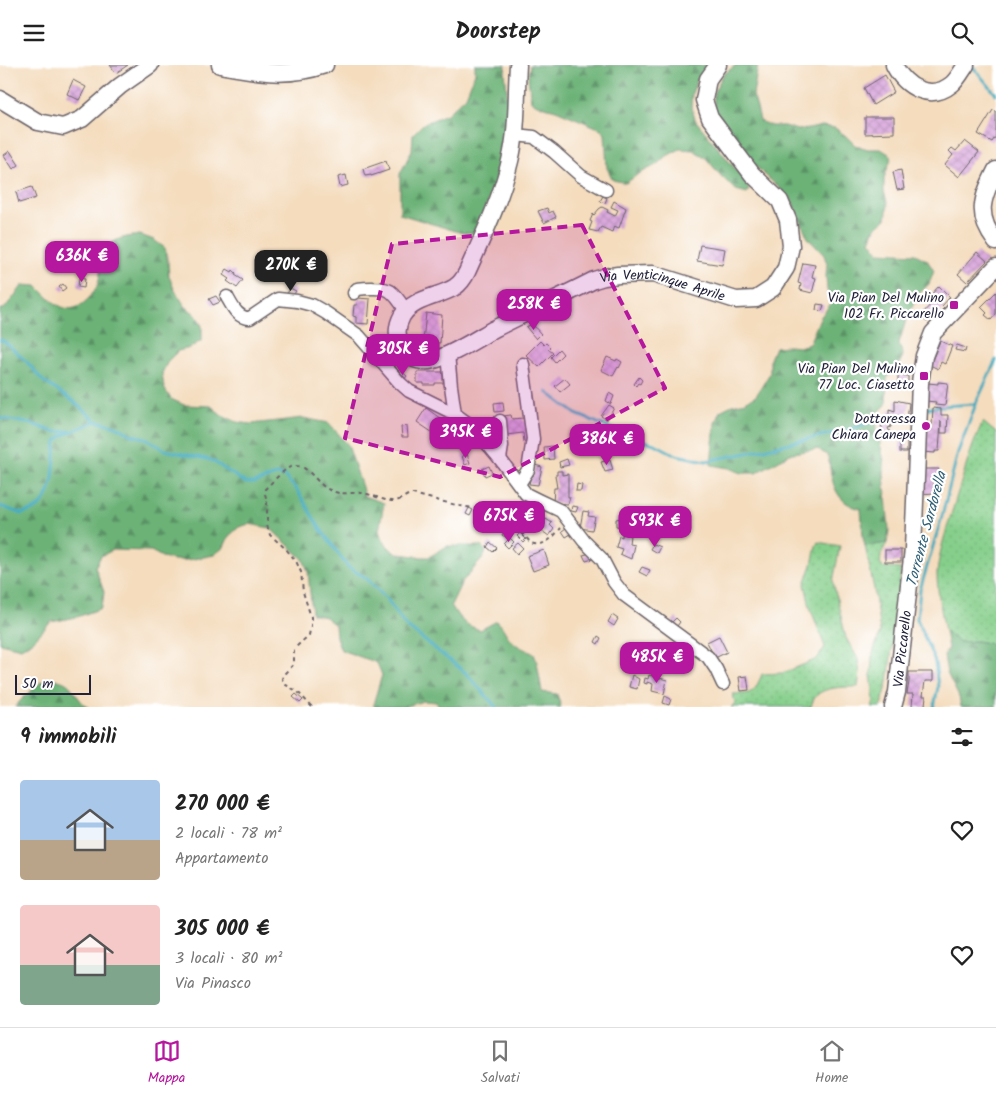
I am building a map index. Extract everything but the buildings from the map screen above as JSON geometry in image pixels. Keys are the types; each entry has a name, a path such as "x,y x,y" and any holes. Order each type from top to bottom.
{"main road":[{"path":"0,99 38,122 62,127 82,119 120,86 150,65"},
{"path":"220,65 251,71 280,73 305,71 325,65"},
{"path":"406,311 417,303 455,287 464,277 500,194 510,161 515,135 518,65"},
{"name":"Via Venticinque Aprile","path":"406,311 399,323 397,332 402,349 412,358 421,361 431,361 594,280 604,277 653,274 736,300 756,299 772,288 786,268 791,246 788,220 780,201 752,174 710,118 704,100 708,79 718,65"},
{"path":"894,65 907,83 919,90 928,92 939,91 953,84 966,65"},
{"path":"996,170 985,191 982,212 987,230 996,242"},
{"name":"Via Piccarello","path":"893,707 897,692 913,549 920,383 924,356 934,333 996,267"}],"street":[{"path":"515,135 534,137 554,151 581,176 606,190"},
{"path":"354,293 357,289 363,288 386,289 392,292 406,311"},
{"path":"227,297 236,312 246,319 278,299 298,301 312,305 359,336 409,391 455,414 473,427 526,494 561,511 584,541 602,559 614,582 624,595 708,657 723,684"},
{"path":"448,354 455,414"},
{"path":"519,484 528,470 533,439 523,364"},
{"path":"500,421 502,446 500,459"}],"path":[{"path":"312,707 297,691 286,685 282,679 283,675 294,664 294,650 309,635 311,626 311,617 303,592 301,572 296,561 286,549 270,535 267,525 265,489 287,468 297,466 306,469 319,483 338,493 363,493 390,501 413,494 460,506 503,512 531,543 538,545 546,542 553,536 563,527 567,519"}],"highlighted area":[{"path":"582,225 665,388 500,477 345,438 392,244"}],"green space":[{"path":"475,65 506,65 508,102 506,147 498,179 475,233 462,233 400,214 400,174 412,150 413,134 423,124 447,114 466,96 475,73"},
{"path":"530,65 710,65 699,76 692,93 691,108 696,121 742,177 749,190 747,193 736,190 705,157 693,150 680,149 626,183 613,180 607,168 605,134 601,129 531,101 528,78"},
{"path":"736,65 758,65 753,95 760,121 771,126 784,126 797,130 822,126 835,128 855,145 868,149 881,149 892,156 884,178 884,192 888,204 886,219 875,228 870,241 879,252 915,254 927,260 934,271 929,284 919,294 907,317 899,343 903,356 897,368 887,378 886,405 876,415 877,430 884,461 889,530 887,543 865,546 861,509 850,505 839,496 833,483 828,456 818,449 792,453 756,473 742,473 729,468 711,465 715,423 720,411 756,396 770,373 770,359 775,347 799,347 809,344 820,318 832,302 827,290 827,264 824,255 808,238 791,199 749,160 714,114 714,92 723,75"},
{"path":"140,235 154,240 165,248 169,276 174,289 185,306 196,315 202,326 202,340 190,348 178,351 168,361 162,373 164,388 171,399 184,405 211,406 222,415 237,422 251,424 303,418 329,423 348,445 364,496 384,503 379,531 385,543 395,553 429,557 447,546 481,546 486,551 484,557 462,582 451,605 462,621 480,630 497,621 512,641 534,654 542,692 557,694 561,707 440,707 436,702 423,701 404,707 374,707 382,675 377,663 341,650 336,637 335,625 325,617 312,614 308,571 303,559 270,528 249,524 239,527 229,536 224,547 214,555 188,560 174,560 162,557 151,551 113,550 101,556 95,567 104,592 102,608 77,617 51,622 33,641 21,648 0,643 0,309 4,309 23,285 37,286 60,306 73,308 80,306 96,288 104,251 118,239"},
{"path":"983,422 996,433 996,645 977,641 959,642 945,631 937,581 938,564 945,534 972,449"},
{"path":"818,542 840,546 833,582 846,638 858,659 860,673 858,687 828,689 817,695 811,707 731,707 735,703 733,694 745,694 755,689 762,674 783,673 817,659 825,647 810,607 805,584"},
{"path":"887,543 881,557 881,566 901,569 888,682 881,707 872,707 874,700 871,675 872,657 880,632 865,546"},
{"path":"945,631 959,642 977,641 996,645 996,707 961,707 959,697 947,673 944,656 948,648"},
{"path":"55,679 69,685 88,707 15,707 41,682"}],"waterway":[{"path":"972,66 996,94"},
{"path":"0,340 4,341 27,362 43,381 74,402 96,421 116,426 132,435 146,438 165,450 211,460 246,483 254,483 276,475 284,476 297,490 319,527 348,567 366,578 387,599 406,626 466,673 496,707"},
{"name":"Torrente Sardorella","path":"934,707 938,687 935,662 917,619 920,590 942,516 958,452 977,401 996,360"},
{"path":"547,392 576,414 657,445 676,455 706,461 851,429 892,415"},
{"path":"923,409 976,404"},
{"path":"0,418 32,424 54,432 70,431"},
{"path":"0,506 22,514 37,508 48,495 51,487 56,441 62,436 96,421"}],"place":[{"name":"Via Pian Del Mulino 102 Fr. Piccarello","path":"954,305"},
{"name":"Via Pian Del Mulino 77 Loc. Ciasetto","path":"924,376"},
{"name":"Dottoressa Chiara Canepa","path":"926,426"}]}
